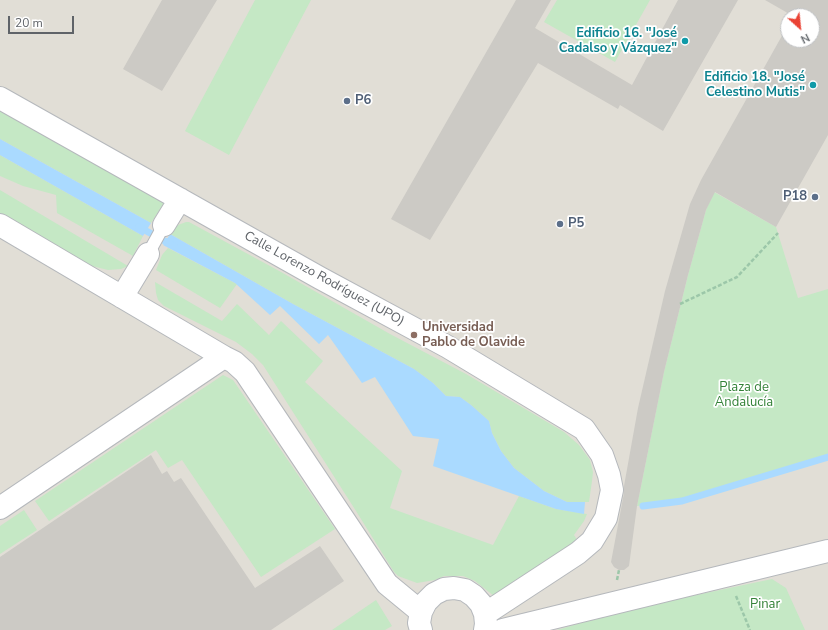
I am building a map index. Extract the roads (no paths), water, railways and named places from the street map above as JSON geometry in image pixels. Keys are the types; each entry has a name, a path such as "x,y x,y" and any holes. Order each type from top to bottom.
{"street":[{"name":"Calle Lorenzo Rodríguez (UPO)","path":"0,98 180,200 448,347 584,429 602,455 609,474 612,490 606,518 592,541 578,554 485,622"},
{"path":"164,225 180,200"},
{"path":"0,225 234,362 245,372 387,584 421,621"},
{"path":"122,297 148,254"},
{"path":"0,508 224,357"},
{"path":"503,630 828,551"},
{"path":"421,621 426,602 434,594 444,589 454,588 465,590 474,596 481,604 485,622"}],"lane":[{"path":"148,254 164,225"}],"water":[{"path":"0,139 151,223 143,236 0,155"},
{"path":"170,234 293,304 414,369 433,383 446,396 460,397 489,421 492,433 501,451 514,468 544,491 567,502 585,502 584,514 556,509 433,466 439,439 413,436 375,377 362,383 328,335 319,344 280,306 270,315 235,283 163,245"}],"waterway":[{"path":"139,227 174,246"},
{"path":"643,506 682,501 828,457"}],"place":[{"name":"Edificio 16. \"José Cadalso y Vázquez\"","path":"685,41"},
{"name":"Edificio 18. \"José Celestino Mutis\"","path":"813,85"},
{"name":"P6","path":"347,101"},
{"name":"P18","path":"815,197"},
{"name":"P5","path":"560,224"},
{"name":"Universidad Pablo de Olavide","path":"414,335"}],"park label":[{"name":"Plaza de Andalucía","path":"744,396"},
{"name":"Pinar","path":"765,605"}]}
